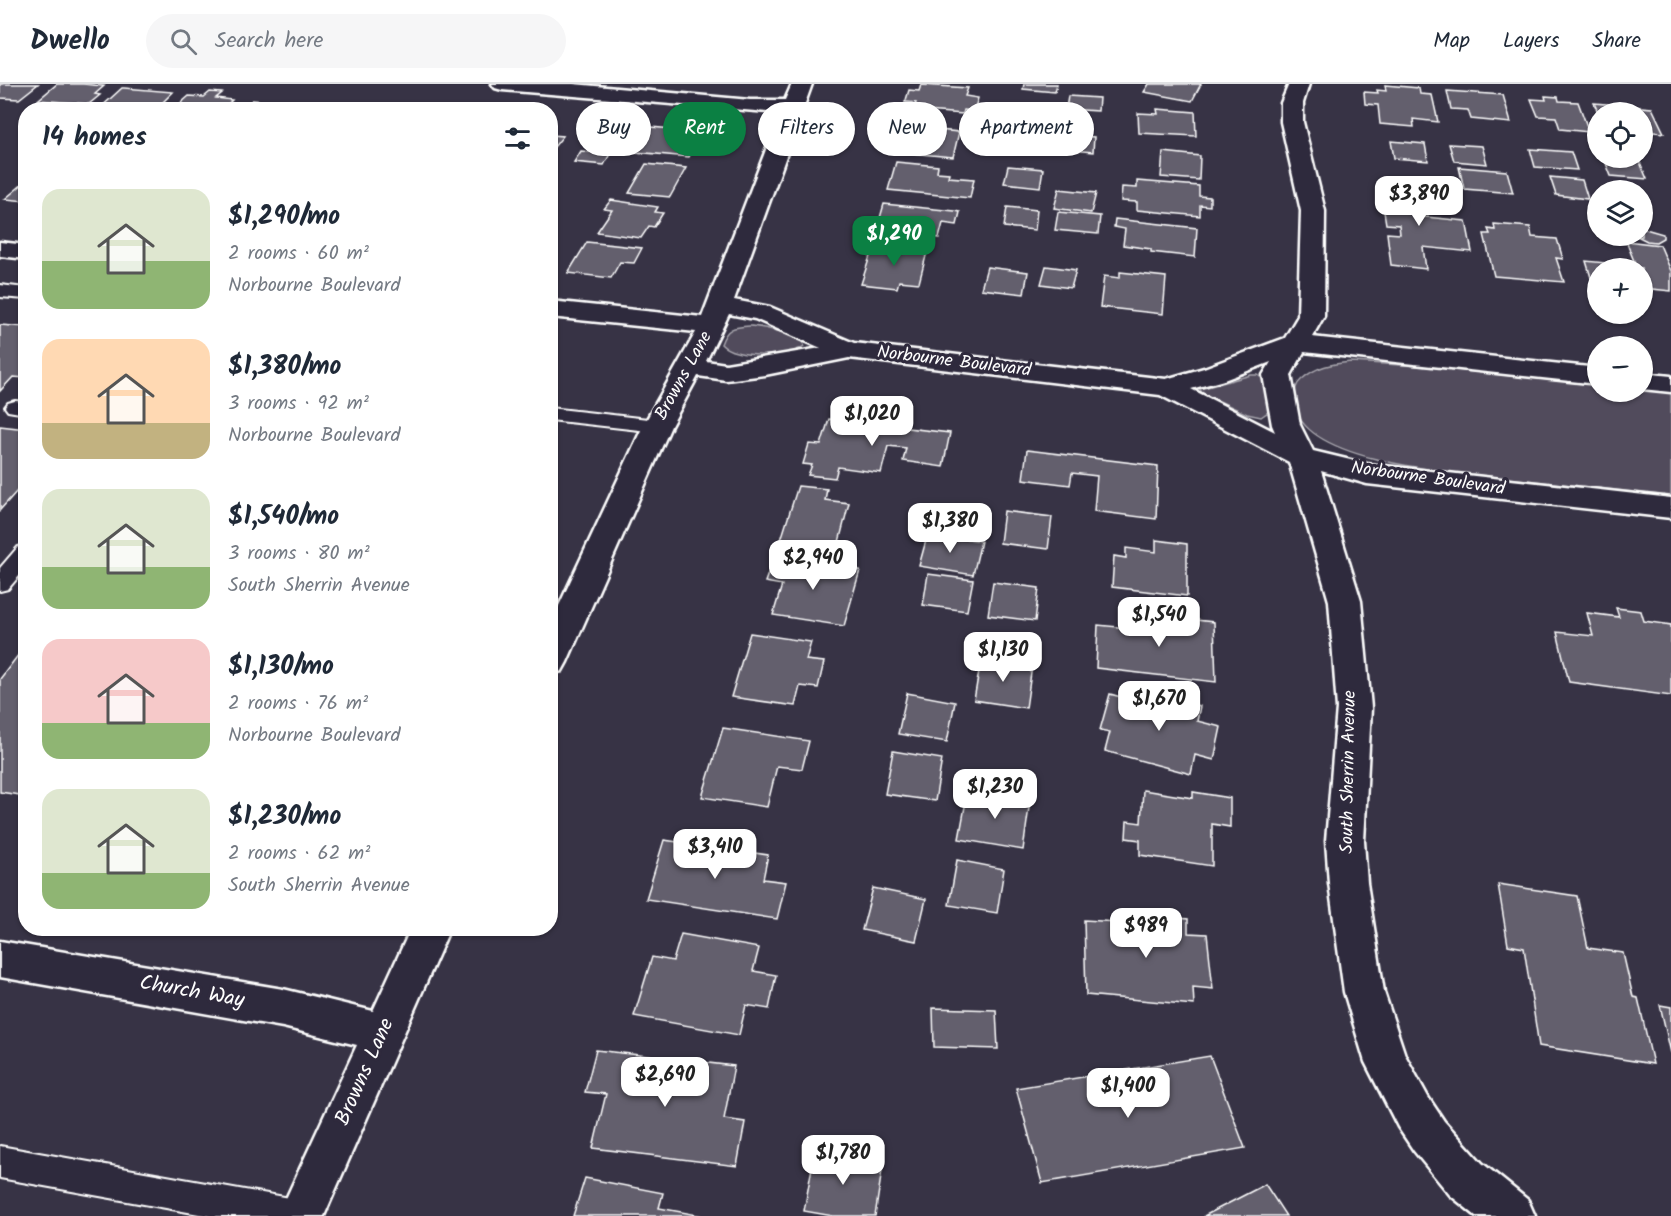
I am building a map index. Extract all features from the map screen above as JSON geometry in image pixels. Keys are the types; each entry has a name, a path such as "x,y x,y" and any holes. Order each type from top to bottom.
{"street":[{"path":"502,84 758,106"},
{"name":"Browns Lane","path":"794,102 802,84"},
{"name":"South Sherrin Avenue","path":"1299,84 1292,103 1292,122 1313,211 1311,316 1277,375 1286,426 1302,457 1344,601 1354,708 1345,841 1348,883 1364,992 1386,1062 1413,1112 1429,1136 1467,1179 1512,1216"},
{"name":"Browns Lane","path":"558,644 657,426 716,315 774,156"},
{"path":"0,249 18,251"},
{"name":"Norbourne Boulevard","path":"558,309 716,315 761,312 849,350 1166,387 1302,457 1367,474 1671,508"},
{"name":"Norbourne Boulevard","path":"1166,387 1214,374 1296,343 1587,375"},
{"name":"Norbourne Boulevard","path":"690,366 726,372 765,367 849,350"},
{"path":"1653,382 1671,384"},
{"name":"Browns Lane","path":"301,1216 427,936"},
{"name":"Church Way","path":"0,959 284,1008 383,1032"}],"lane":[{"path":"0,291 18,293"},
{"path":"558,417 657,426"},
{"path":"0,583 18,562"},
{"path":"0,1162 301,1216"}],"shaded area":[{"path":"751,326 790,335 803,341 804,346 786,353 761,355 737,352 721,344 726,334 732,329"},
{"path":"1351,362 1419,366 1587,384 1587,402 1653,402 1653,391 1671,393 1671,496 1434,470 1396,464 1359,454 1328,442 1306,426 1295,405 1296,388 1299,382 1318,369"},
{"path":"1258,375 1267,383 1268,412 1261,417 1247,414 1202,393 1200,389"}],"building":[{"path":"0,84 38,84 19,99 0,98"},
{"path":"57,84 104,86 95,94 100,95 91,102 38,100"},
{"path":"1024,84 1057,84 1055,92 1023,89"},
{"path":"1149,84 1201,84 1192,101 1144,92"},
{"path":"921,85 968,88 965,96 978,98 977,102 959,102 959,114 947,113 947,102 905,102 909,90 919,91"},
{"path":"1385,85 1419,88 1420,94 1432,95 1438,122 1413,119 1414,127 1380,124 1378,105 1365,104 1364,92 1386,91"},
{"path":"122,88 173,92 163,102 107,102"},
{"path":"1447,91 1503,95 1511,123 1471,119 1468,110 1451,109"},
{"path":"210,92 222,93 216,98 232,100 230,102 182,102 189,96 204,97"},
{"path":"1068,96 1099,98 1098,111 1094,111 1094,102 1067,102"},
{"path":"1545,96 1558,97 1559,101 1578,102 1587,132 1560,129 1556,117 1538,116 1531,99 1546,100"},
{"path":"252,100 274,102 250,102"},
{"path":"1157,109 1195,112 1196,136 1139,133 1138,113 1158,114"},
{"path":"1653,110 1664,133 1653,132"},
{"path":"651,127 663,128 663,155 651,153"},
{"path":"947,131 959,132 953,157 942,156 947,156"},
{"path":"1391,141 1425,144 1428,161 1394,158"},
{"path":"1449,144 1482,146 1487,164 1454,161"},
{"path":"1530,149 1571,152 1577,170 1535,167"},
{"path":"1163,152 1200,156 1199,180 1161,177"},
{"path":"578,156 609,156 604,165 574,162"},
{"path":"896,162 938,166 937,172 949,173 948,177 974,179 970,198 888,190"},
{"path":"646,164 686,168 670,197 629,193"},
{"path":"1008,166 1043,169 1040,187 1004,183"},
{"path":"1459,167 1507,171 1513,193 1464,189"},
{"path":"1608,168 1642,168 1647,179 1611,176"},
{"path":"1550,177 1582,180 1587,199 1556,195"},
{"path":"1137,181 1199,186 1199,196 1210,197 1210,206 1200,205 1200,216 1137,210 1137,202 1121,201 1122,187 1137,188"},
{"path":"1380,186 1437,191 1440,210 1414,207 1416,216 1466,221 1472,252 1423,247 1426,269 1391,265 1387,233 1400,234 1399,225 1386,224"},
{"path":"18,188 18,200 5,199"},
{"path":"1059,189 1096,193 1091,213 1054,208"},
{"path":"611,200 658,207 655,212 663,213 654,227 649,226 641,238 597,232 612,210 604,209"},
{"path":"884,204 960,212 957,225 943,223 939,238 876,232"},
{"path":"1007,207 1037,210 1035,230 1004,227"},
{"path":"1058,212 1100,216 1098,234 1055,230"},
{"path":"1115,219 1197,228 1195,257 1151,252 1151,249 1123,245 1125,229 1114,227"},
{"path":"1494,224 1530,227 1532,237 1557,239 1563,259 1556,258 1564,282 1494,276 1484,234 1490,234 1488,229 1495,230"},
{"path":"1653,231 1663,234 1663,238 1653,242"},
{"path":"587,242 642,248 634,263 620,262 611,278 568,273"},
{"path":"1660,245 1671,271 1671,291 1653,289 1653,258 1633,258 1628,246"},
{"path":"873,247 927,252 919,283 899,281 897,288 861,284"},
{"path":"1046,266 1076,270 1071,288 1041,284"},
{"path":"987,267 1028,272 1024,294 981,289"},
{"path":"1120,272 1166,277 1163,314 1100,307 1104,276 1120,278"},
{"path":"0,325 18,326 18,377 13,377 0,391"},
{"path":"829,419 950,433 943,467 903,461 906,448 888,446 881,473 838,467 835,478 808,475 812,465 803,464 809,444 821,445"},
{"path":"0,426 18,428 18,490 0,510"},
{"path":"1027,450 1158,466 1156,519 1094,511 1097,476 1072,473 1070,485 1023,479"},
{"path":"798,486 827,489 825,500 849,503 837,550 780,543"},
{"path":"1004,511 1052,517 1048,549 1000,543"},
{"path":"928,533 981,541 973,575 919,566"},
{"path":"1156,540 1187,544 1187,596 1112,587 1114,556 1126,558 1126,548 1156,552"},
{"path":"774,557 860,570 844,626 773,615 782,585 765,582"},
{"path":"928,574 973,580 967,611 923,605"},
{"path":"993,582 1039,588 1035,621 988,615"},
{"path":"1616,608 1641,611 1644,621 1671,625 1671,696 1569,682 1557,632 1593,636 1587,613 1619,617"},
{"path":"1129,613 1214,622 1216,682 1096,668 1098,625 1128,628"},
{"path":"750,633 811,642 806,660 824,662 818,688 800,686 795,706 731,697"},
{"path":"18,655 18,795 0,792 0,679"},
{"path":"981,659 1032,666 1026,708 974,700"},
{"path":"1142,692 1200,706 1197,721 1221,727 1214,760 1195,755 1191,774 1105,751 1110,732 1100,730 1110,694 1139,702"},
{"path":"907,693 955,702 947,742 898,734"},
{"path":"723,728 809,741 802,769 777,766 767,807 702,797"},
{"path":"893,751 942,759 935,801 885,794"},
{"path":"968,790 1030,800 1023,850 959,839"},
{"path":"1143,790 1193,798 1193,792 1230,798 1230,827 1212,824 1212,866 1140,855 1140,840 1126,838 1127,821 1141,823"},
{"path":"664,840 768,855 763,879 786,882 777,919 646,899"},
{"path":"957,860 1004,869 997,913 949,905"},
{"path":"1498,884 1577,896 1588,948 1623,953 1633,997 1638,998 1653,1064 1539,1046 1524,948 1508,945"},
{"path":"873,888 926,899 916,941 862,930"},
{"path":"1117,912 1188,919 1188,933 1207,934 1213,989 1193,987 1194,1005 1086,995 1084,920 1118,922"},
{"path":"681,934 759,948 753,971 776,975 769,1009 746,1005 739,1035 634,1016 652,957 673,961"},
{"path":"1660,1005 1671,1007 1671,1053"},
{"path":"933,1008 996,1010 998,1049 934,1047"},
{"path":"596,1050 734,1066 724,1119 745,1122 737,1166 593,1148 606,1094 585,1092"},
{"path":"1210,1056 1245,1148 1042,1183 1016,1088"},
{"path":"815,1151 883,1163 875,1216 833,1216 804,1211"},
{"path":"585,1178 663,1193 659,1208 703,1216 573,1216"},
{"path":"1265,1184 1286,1216 1204,1216 1262,1186"}]}
